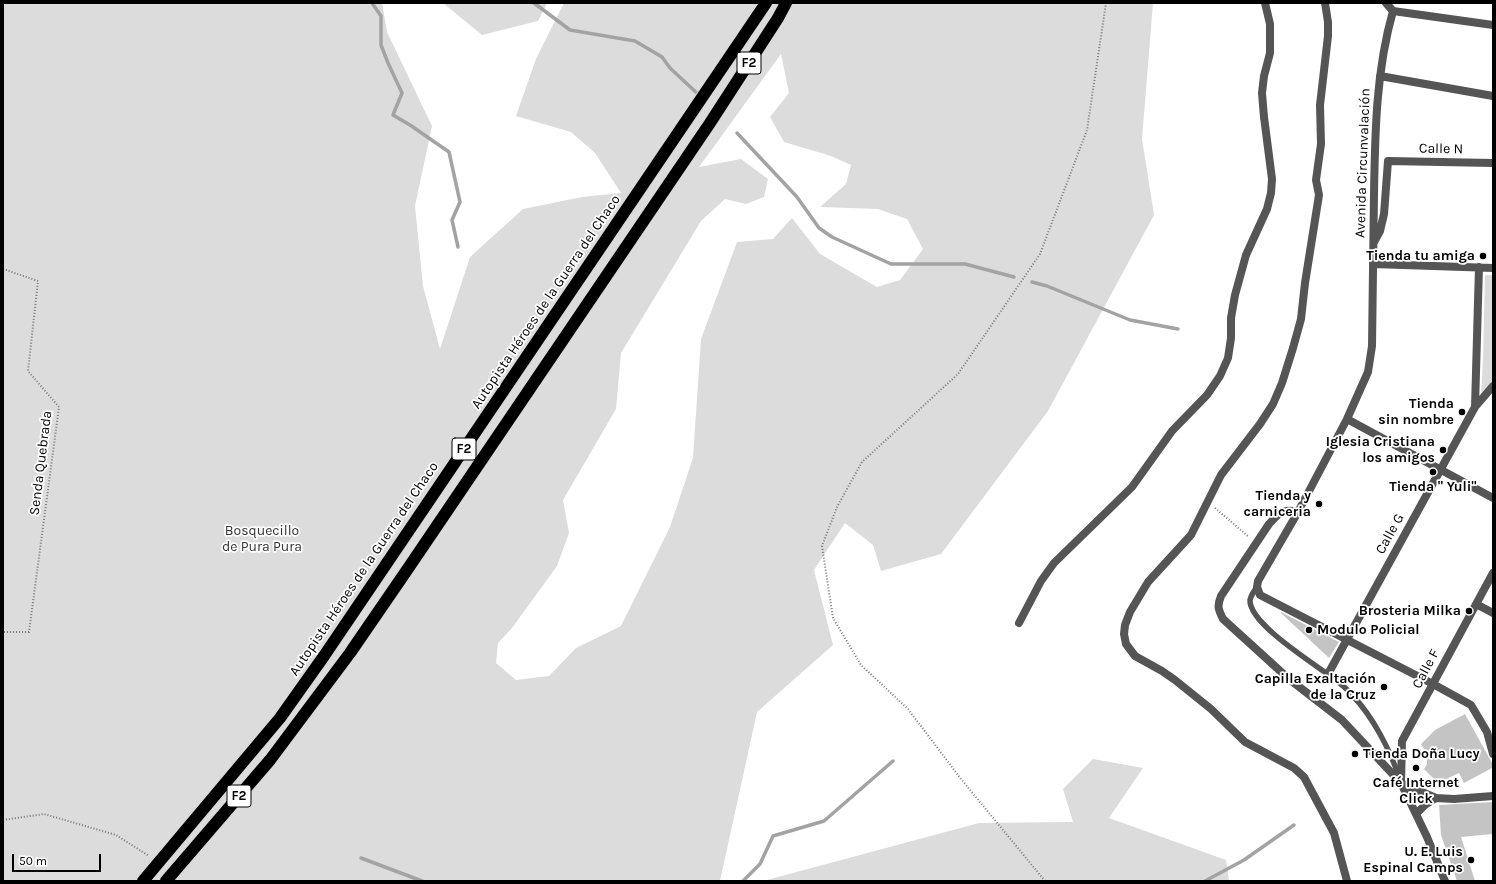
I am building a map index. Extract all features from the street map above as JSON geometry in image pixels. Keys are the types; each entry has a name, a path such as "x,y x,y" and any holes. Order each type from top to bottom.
{"highway":[{"name":"Autopista Héroes de la Guerra del Chaco","path":"143,881 280,718 324,656 766,3"},
{"name":"F2","path":"166,881 270,760 350,653 412,564 710,123 778,18 786,3"}],"street":[{"path":"1019,623 1041,581 1054,563 1132,487 1172,431 1185,416 1207,396 1220,376 1228,358 1232,338 1231,318 1235,295 1246,255 1267,209 1271,193 1272,179 1262,94 1264,76 1270,54 1270,24 1265,3"},
{"path":"1325,3 1328,22 1328,36 1320,105 1322,144 1316,180 1319,195 1307,269 1301,319 1282,383 1273,404 1260,424 1220,475 1191,535 1148,582 1130,612 1125,625 1124,634 1126,644 1135,656 1162,670 1175,680 1210,709 1245,742 1294,768 1304,777 1334,833 1347,881"},
{"path":"1386,3 1393,11 1493,24"},
{"name":"Avenida Circunvalación","path":"1257,587 1258,581 1298,512 1347,419 1368,372 1372,346 1376,113 1387,33 1393,11"},
{"path":"1380,76 1493,96"},
{"name":"Calle N","path":"1373,242 1380,231 1384,214 1388,161 1493,163"},
{"path":"1373,264 1493,268"},
{"name":"Calle G","path":"1475,407 1479,267"},
{"name":"Calle G","path":"1328,674 1475,407 1493,386"},
{"path":"1347,419 1493,498"},
{"path":"1298,512 1285,511 1278,514 1256,543 1221,596 1218,605 1222,619 1289,679 1342,720 1401,783 1427,837 1445,881"},
{"name":"Calle F","path":"1401,783 1402,741 1493,573"},
{"path":"1257,587 1260,595 1434,684 1471,705 1490,730 1493,754"},
{"path":"1476,604 1493,614"},
{"path":"1401,783 1436,798 1454,799 1493,796"},
{"path":"1416,814 1425,805 1436,798"}],"lane":[{"path":"1257,587 1250,601 1252,608 1258,617 1267,628 1291,648 1328,674 1352,695 1365,710 1393,759 1401,783"}],"path":[{"path":"1045,881 961,779 908,709 861,665 833,618 822,546 837,507 862,462 958,374 1040,254 1087,130 1106,3"},
{"name":"Senda Quebrada","path":"3,269 38,281 28,371 59,407 29,632 3,632"},
{"path":"1208,502 1256,543"},
{"path":"3,820 44,814 116,835 159,862"}],"green space":[{"name":"Bosquecillo de Pura Pura","path":"3,3 382,3 387,32 432,126 415,206 423,286 440,349 470,257 523,209 582,197 621,193 595,153 571,132 516,116 536,59 564,3 1153,3 1142,139 1154,215 1048,411 941,554 881,571 873,545 845,523 814,570 833,645 757,712 720,881 3,881","holes":["781,54 789,93 770,117 784,142 831,156 851,165 846,184 820,207 878,209 907,219 923,249 900,280 877,287 820,254 792,218 773,239 737,242 701,339 693,458 670,527 621,626 576,648 549,676 516,680 496,663 498,643 512,628 557,566 569,533 563,500 616,409 621,353 701,221 725,199 746,204 764,197 768,179 741,159 699,167"]},
{"path":"443,3 547,3 538,21 482,35"},
{"path":"1485,275 1493,275 1493,381 1481,395 1483,360"},
{"path":"1093,759 1143,768 1109,818 1226,860 1229,881 763,881 979,823 1073,822 1063,789"}],"building":[{"name":"Modulo Policial","path":"1281,613 1339,642 1329,658"},
{"path":"1465,714 1492,763 1492,768 1464,783 1459,773 1438,783 1424,769 1427,764 1427,754 1421,744 1435,730"},
{"name":"U. E. Luis Espinal Camps","path":"1493,802 1493,834 1461,837 1475,881 1457,881 1441,835 1439,805"}],"waterway":[{"path":"372,3 381,16 381,45 402,93 393,115 449,152 460,202 452,220 458,247"},
{"path":"534,3 570,30 635,41 662,57 670,68 700,96"},
{"path":"737,133 797,197 819,228 832,237 891,264 965,264 1014,277"},
{"path":"1032,282 1047,286 1130,320 1178,329"},
{"path":"743,881 760,864 773,836 824,821 893,761"},
{"path":"1205,881 1244,860 1294,825"},
{"path":"361,858 422,881"}],"place":[{"name":"Tienda tu amiga","path":"1483,256"},
{"name":"Tienda sin nombre","path":"1462,412"},
{"name":"Iglesia Cristiana los amigos","path":"1443,450"},
{"name":"Tienda \" Yuli\"","path":"1433,472"},
{"name":"Tienda y carniceria","path":"1319,504"},
{"name":"Brosteria Milka","path":"1469,611"},
{"name":"Modulo Policial","path":"1309,630"},
{"name":"Capilla Exaltación de la Cruz","path":"1384,687"},
{"name":"Tienda Doña Lucy","path":"1355,754"},
{"name":"Café Internet Click","path":"1416,768"},
{"name":"U. E. Luis Espinal Camps","path":"1471,860"}]}
